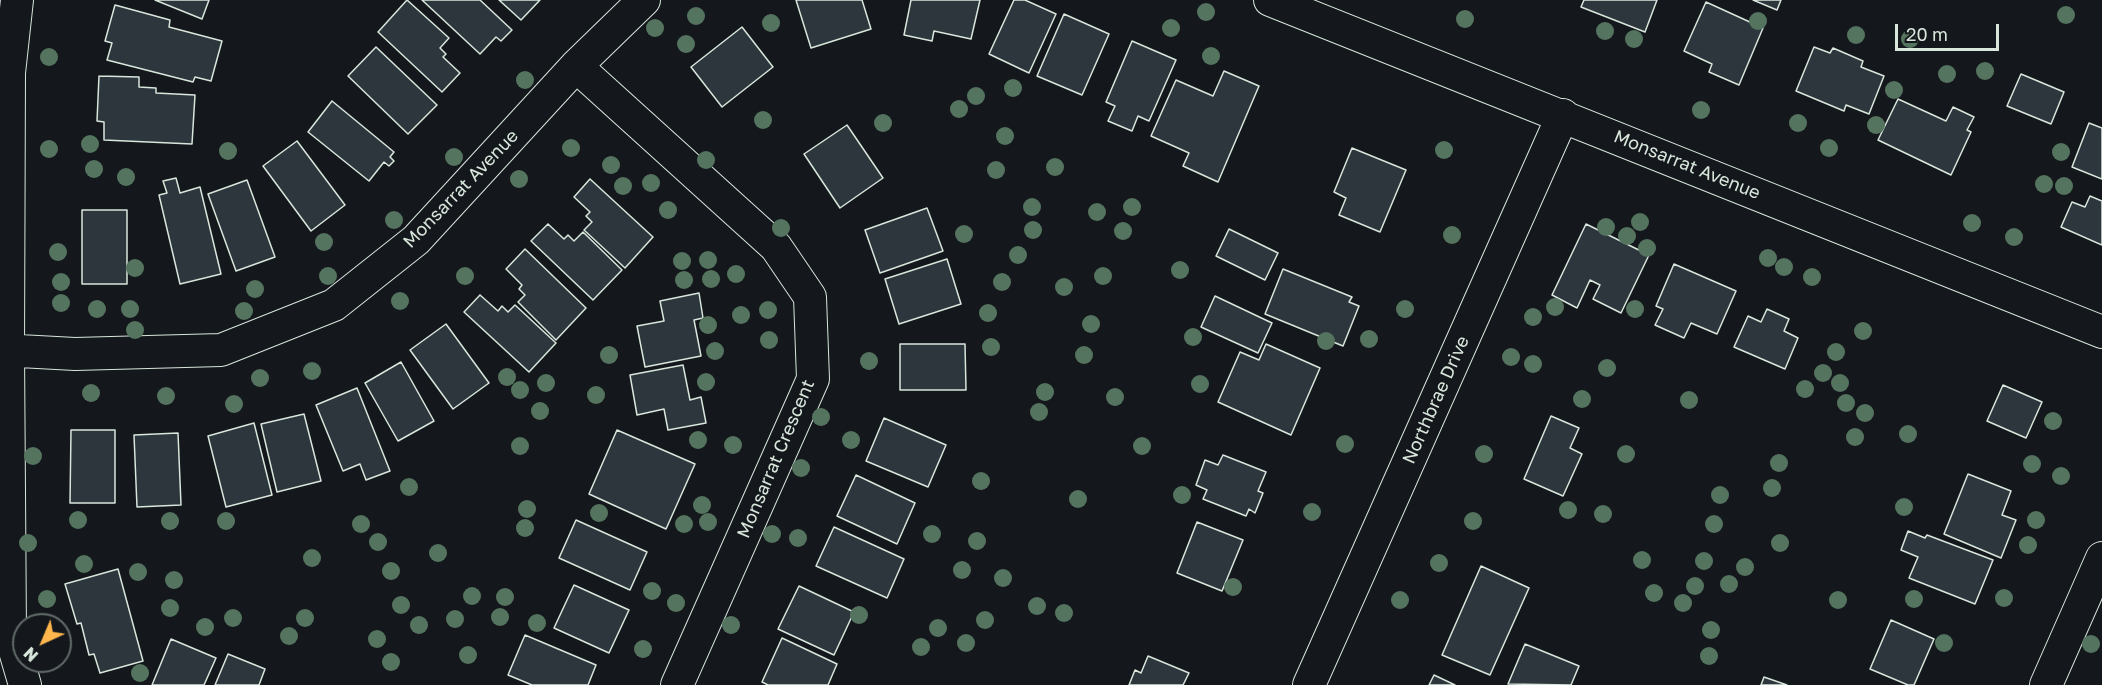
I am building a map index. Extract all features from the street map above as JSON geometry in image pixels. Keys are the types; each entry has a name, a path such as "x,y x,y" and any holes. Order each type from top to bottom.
{"street":[{"path":"17,0 9,73 4,350 10,634 25,685"},
{"name":"Monsarrat Avenue","path":"4,350 75,354 221,350 334,305 416,240 576,66 644,0"},
{"name":"Monsarrat Avenue","path":"1270,0 2102,332"},
{"name":"Monsarrat Crescent","path":"576,66 776,247 810,297 813,379 678,685"},
{"name":"Northbrae Drive","path":"1309,685 1563,116"},
{"path":"2046,685 2102,558"}],"building":[{"path":"155,0 209,0 202,19"},
{"path":"407,0 449,38 440,48 446,54 443,57 460,73 442,92 378,32"},
{"path":"422,0 480,0 512,30 501,41 496,37 480,54"},
{"path":"499,0 540,0 521,20"},
{"path":"796,0 862,0 871,29 811,48"},
{"path":"911,0 980,0 971,39 934,31 932,41 904,35"},
{"path":"1014,0 1025,0 1056,14 1029,73 989,54"},
{"path":"1584,0 1657,0 1645,32 1581,7"},
{"path":"1753,0 1781,0 1777,10"},
{"path":"1706,2 1763,28 1739,85 1709,72 1712,64 1684,51"},
{"path":"115,5 170,20 169,27 222,41 211,81 195,77 193,82 107,60 112,43 105,41"},
{"path":"1064,14 1109,34 1082,95 1037,76"},
{"path":"742,27 773,67 722,107 691,67"},
{"path":"1132,41 1176,60 1149,121 1138,116 1132,131 1108,121 1115,106 1106,102"},
{"path":"376,47 437,105 408,134 348,76"},
{"path":"1814,47 1830,53 1833,48 1863,61 1861,67 1884,76 1869,114 1846,105 1844,111 1796,91"},
{"path":"1224,71 1259,86 1218,182 1183,166 1189,153 1151,136 1176,80 1213,96"},
{"path":"2021,74 2064,92 2051,124 2007,106"},
{"path":"99,76 139,77 139,87 156,88 156,93 195,95 192,144 104,140 104,122 97,121"},
{"path":"1898,99 1946,121 1953,107 1974,117 1967,130 1971,132 1951,175 1878,140"},
{"path":"332,101 394,152 390,157 394,161 389,166 384,162 369,181 308,132"},
{"path":"2089,123 2102,128 2102,179 2072,167"},
{"path":"847,125 883,178 840,208 804,154"},
{"path":"297,141 345,205 311,231 263,166"},
{"path":"1352,148 1406,170 1380,232 1339,215 1346,198 1334,192"},
{"path":"176,178 180,193 200,187 221,274 180,284 159,195 167,193 163,181"},
{"path":"590,179 653,237 625,268 584,230 592,222 586,216 590,212 574,197"},
{"path":"247,180 275,257 236,271 208,194"},
{"path":"2090,196 2102,201 2102,245 2061,227 2072,202 2085,207"},
{"path":"927,208 943,251 880,273 865,230"},
{"path":"82,210 127,210 127,284 82,284"},
{"path":"548,224 564,239 568,235 574,241 583,232 622,270 593,300 531,241"},
{"path":"1586,224 1649,255 1621,313 1593,299 1600,285 1590,280 1577,308 1552,295"},
{"path":"1229,229 1278,253 1265,280 1216,256"},
{"path":"525,249 586,308 556,340 518,302 525,295 519,289 522,285 506,269"},
{"path":"947,259 961,304 899,324 885,279"},
{"path":"1674,264 1736,291 1717,334 1691,323 1684,338 1655,325 1663,309 1656,306"},
{"path":"1283,269 1352,297 1349,302 1359,306 1343,346 1265,314"},
{"path":"699,293 703,318 694,320 701,356 645,367 637,326 664,321 660,301"},
{"path":"480,295 498,311 502,306 508,312 515,305 556,343 529,372 464,312"},
{"path":"1215,296 1272,323 1258,353 1201,327"},
{"path":"1767,309 1789,319 1784,331 1798,338 1785,369 1734,347 1748,316 1761,322"},
{"path":"446,324 489,383 453,409 410,350"},
{"path":"900,344 965,344 966,390 900,390"},
{"path":"1266,344 1320,368 1291,435 1218,402 1240,352 1259,360"},
{"path":"401,362 434,421 398,441 365,383"},
{"path":"683,365 690,400 701,397 706,423 668,430 664,409 637,415 630,375"},
{"path":"2003,385 2042,402 2026,438 1987,421"},
{"path":"357,388 390,471 366,480 360,464 343,471 316,405"},
{"path":"304,414 321,481 277,492 261,424"},
{"path":"1551,416 1579,428 1570,448 1582,454 1563,496 1524,479"},
{"path":"884,418 946,445 928,487 866,461"},
{"path":"254,423 272,495 226,507 208,436"},
{"path":"71,430 115,430 115,503 70,503"},
{"path":"617,430 695,464 666,529 589,494"},
{"path":"178,433 181,505 137,507 134,435"},
{"path":"1223,455 1266,472 1258,491 1263,493 1255,513 1249,509 1246,516 1203,499 1207,490 1196,485 1205,460 1218,465"},
{"path":"1968,474 2011,491 2002,515 2016,520 2001,558 1944,534"},
{"path":"856,475 915,503 897,544 837,516"},
{"path":"576,520 647,552 630,590 559,558"},
{"path":"1197,522 1243,540 1222,591 1177,573"},
{"path":"834,527 904,559 887,598 816,566"},
{"path":"1908,531 1925,538 1927,535 1993,560 1975,604 1909,578 1918,557 1901,550"},
{"path":"1481,566 1529,588 1490,675 1442,655"},
{"path":"118,569 143,661 100,673 94,654 89,655 81,623 77,624 65,584"},
{"path":"574,585 629,610 609,653 554,628"},
{"path":"799,586 854,612 834,655 778,629"},
{"path":"1891,620 1934,639 1914,685 1908,685 1870,669"},
{"path":"525,635 596,665 588,685 532,685 508,675"},
{"path":"782,638 837,664 828,685 768,685 762,682"},
{"path":"171,639 216,658 204,685 152,685"},
{"path":"1525,644 1579,666 1571,685 1508,684"},
{"path":"228,654 265,669 259,685 215,685"},
{"path":"1148,656 1189,673 1183,685 1129,685 1135,670 1141,673"},
{"path":"1434,675 1455,685 1429,685"},
{"path":"1764,677 1787,685 1761,685"}]}
